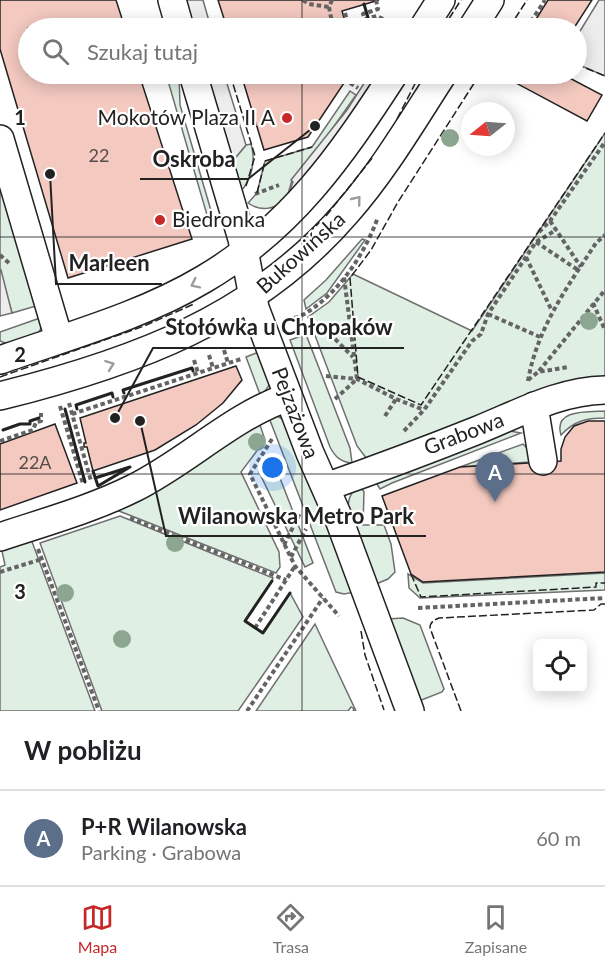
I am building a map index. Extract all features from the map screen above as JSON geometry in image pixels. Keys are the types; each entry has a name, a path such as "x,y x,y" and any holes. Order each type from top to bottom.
{"street":[{"path":"172,0 177,18"},
{"path":"429,18 441,0"},
{"path":"478,18 490,0"},
{"name":"Pejzażowa","path":"196,84 242,239 255,308 310,453 326,487 410,711"},
{"name":"Bukowińska","path":"0,360 164,299 203,280 279,223 321,180 387,84"},
{"name":"Bukowińska","path":"0,396 64,380 147,351 218,318 252,296 297,261 347,212 377,175 436,84"},
{"path":"0,139 59,339"},
{"name":"Grabowa","path":"326,487 473,432 531,397 605,390"},
{"path":"0,537 103,502 135,488 254,411 288,397"},
{"path":"531,397 543,461"}],"path":[{"path":"303,0 309,4 329,8"},
{"path":"331,18 329,8 332,0"},
{"path":"365,18 363,14 378,9 376,0"},
{"path":"534,18 546,0"},
{"path":"345,12 347,18"},
{"path":"539,232 550,221 605,142"},
{"path":"256,193 283,184"},
{"path":"283,321 307,313 330,295 364,250 379,214"},
{"path":"550,221 579,269"},
{"path":"401,434 424,410 472,340 481,334 488,314 536,243 556,230"},
{"path":"531,397 531,368 540,337 557,301 605,235"},
{"path":"536,243 579,269"},
{"path":"526,257 552,312"},
{"path":"344,277 357,379"},
{"path":"538,372 605,290"},
{"path":"593,303 605,330"},
{"path":"488,314 540,337"},
{"path":"335,339 354,357"},
{"path":"224,350 228,363"},
{"path":"209,355 213,370"},
{"path":"72,414 213,370 241,358"},
{"path":"194,360 198,373"},
{"path":"326,376 357,379 424,410"},
{"path":"335,399 357,379"},
{"path":"117,392 119,398"},
{"path":"385,416 396,399"},
{"path":"70,407 88,471"},
{"path":"61,410 84,489"},
{"path":"0,441 33,430 36,422 41,421 41,413"},
{"path":"272,439 250,474 295,566 339,616"},
{"path":"284,545 300,513"},
{"path":"128,517 286,580"},
{"path":"290,557 306,530"},
{"path":"37,544 99,711"},
{"path":"0,572 42,559"},
{"path":"255,628 295,566"},
{"path":"247,711 323,598"},
{"path":"418,608 605,598"}],"green space":[{"path":"169,84 179,84 180,105 212,214 207,215"},
{"path":"350,91 356,95 323,142 292,180 286,201 267,208 258,208 248,203 257,193 265,161 312,147"},
{"path":"605,133 605,381 513,402 367,459 357,446 308,317 329,302 353,274 472,331"},
{"path":"251,144 252,170 240,192 232,162 246,145"},
{"path":"0,173 36,306 12,313 0,271"},
{"path":"362,239 365,240 327,293 306,309 304,300 326,280"},
{"path":"40,318 43,324 38,334 8,344 0,341 0,332"},
{"path":"304,335 307,337 350,448 352,463 339,458 330,447 290,340"},
{"path":"259,352 270,384 261,397 246,357"},
{"path":"605,411 605,418 581,421 561,435 562,420 567,416 581,412"},
{"path":"274,414 284,420 355,592 344,594 336,592 268,415"},
{"path":"258,419 265,440 241,472 279,552 280,567 276,573 114,509"},
{"path":"510,431 521,433 380,489 375,481"},
{"path":"523,444 529,450 530,462 460,467"},
{"path":"271,455 313,563 305,567 259,472"},
{"path":"361,487 364,492 363,525 384,525 391,544 395,572 388,579 376,584 348,511 350,496"},
{"path":"120,516 273,578 245,621 262,633 290,593 303,617 238,711 102,711 40,543"},
{"path":"31,539 95,711 0,711 0,567 5,565 2,551"},
{"path":"605,573 605,590 420,598 409,588 408,574 423,583"},
{"path":"403,618 420,625 444,689 442,692 419,701 388,619"},
{"path":"315,624 356,711 353,711 351,707 348,711 256,711"}],"shaded area":[{"path":"185,0 203,0 208,18 191,18"},
{"path":"599,0 605,0 605,76 587,68 587,20"},
{"path":"209,84 227,84 246,145 232,162"},
{"path":"364,84 374,84 358,109 286,201 293,182 291,180 347,110"},
{"path":"0,271 12,313 0,316"}],"building":[{"path":"0,0 116,0 122,18 18,18 18,84 142,84 192,239 68,278 0,49"},
{"path":"218,0 379,0 342,11 344,18 224,18"},
{"path":"548,0 592,0 580,18 537,18"},
{"name":"Mokotów Plaza II A","path":"244,84 343,84 308,137 264,150"},
{"path":"518,84 581,84 602,95 587,121"},
{"path":"236,366 242,380 223,403 196,425 155,450 93,471 87,447 84,447 86,443 80,418"},
{"path":"588,421 605,421 605,572 423,582 411,574 382,496 460,467 561,461 561,449 565,437 574,426"},
{"path":"55,424 77,483 0,510 0,444"}],"fence":[{"path":"449,18 461,0"},
{"path":"515,18 527,0"},
{"path":"587,69 605,76"},
{"path":"233,84 255,156 246,186"},
{"path":"397,119 415,84"},
{"path":"474,84 398,202 371,250 350,278 358,377 421,405 605,133"},
{"path":"257,193 265,161 312,147"},
{"path":"326,216 373,157"},
{"path":"300,241 320,222"},
{"path":"0,377 144,326 194,304"},
{"path":"411,574 421,597 596,587 596,583 605,583"},
{"path":"461,711 430,628 434,620 594,610 601,604 605,604"},
{"path":"361,631 365,655 384,710"}],"wall":[{"path":"364,4 368,18"},
{"path":"124,393 123,390 192,368 193,371"},
{"path":"77,409 76,405 112,393 113,397"},
{"path":"65,409 85,482"},
{"path":"3,430 20,424 30,424 30,421 39,418"},
{"path":"93,471 98,486 130,467 95,478"},
{"path":"272,581 245,621 263,633 290,593"}],"place":[{"name":"Mokotów Plaza II A","path":"287,118"},
{"name":"Oskroba","path":"315,126"},
{"name":"Marleen","path":"50,174"},
{"name":"Biedronka","path":"160,220"},
{"name":"Stołówka u Chłopaków","path":"115,418"},
{"name":"Wilanowska Metro Park","path":"140,421"},
{"name":"P+R Wilanowska","path":"495,502"}]}
